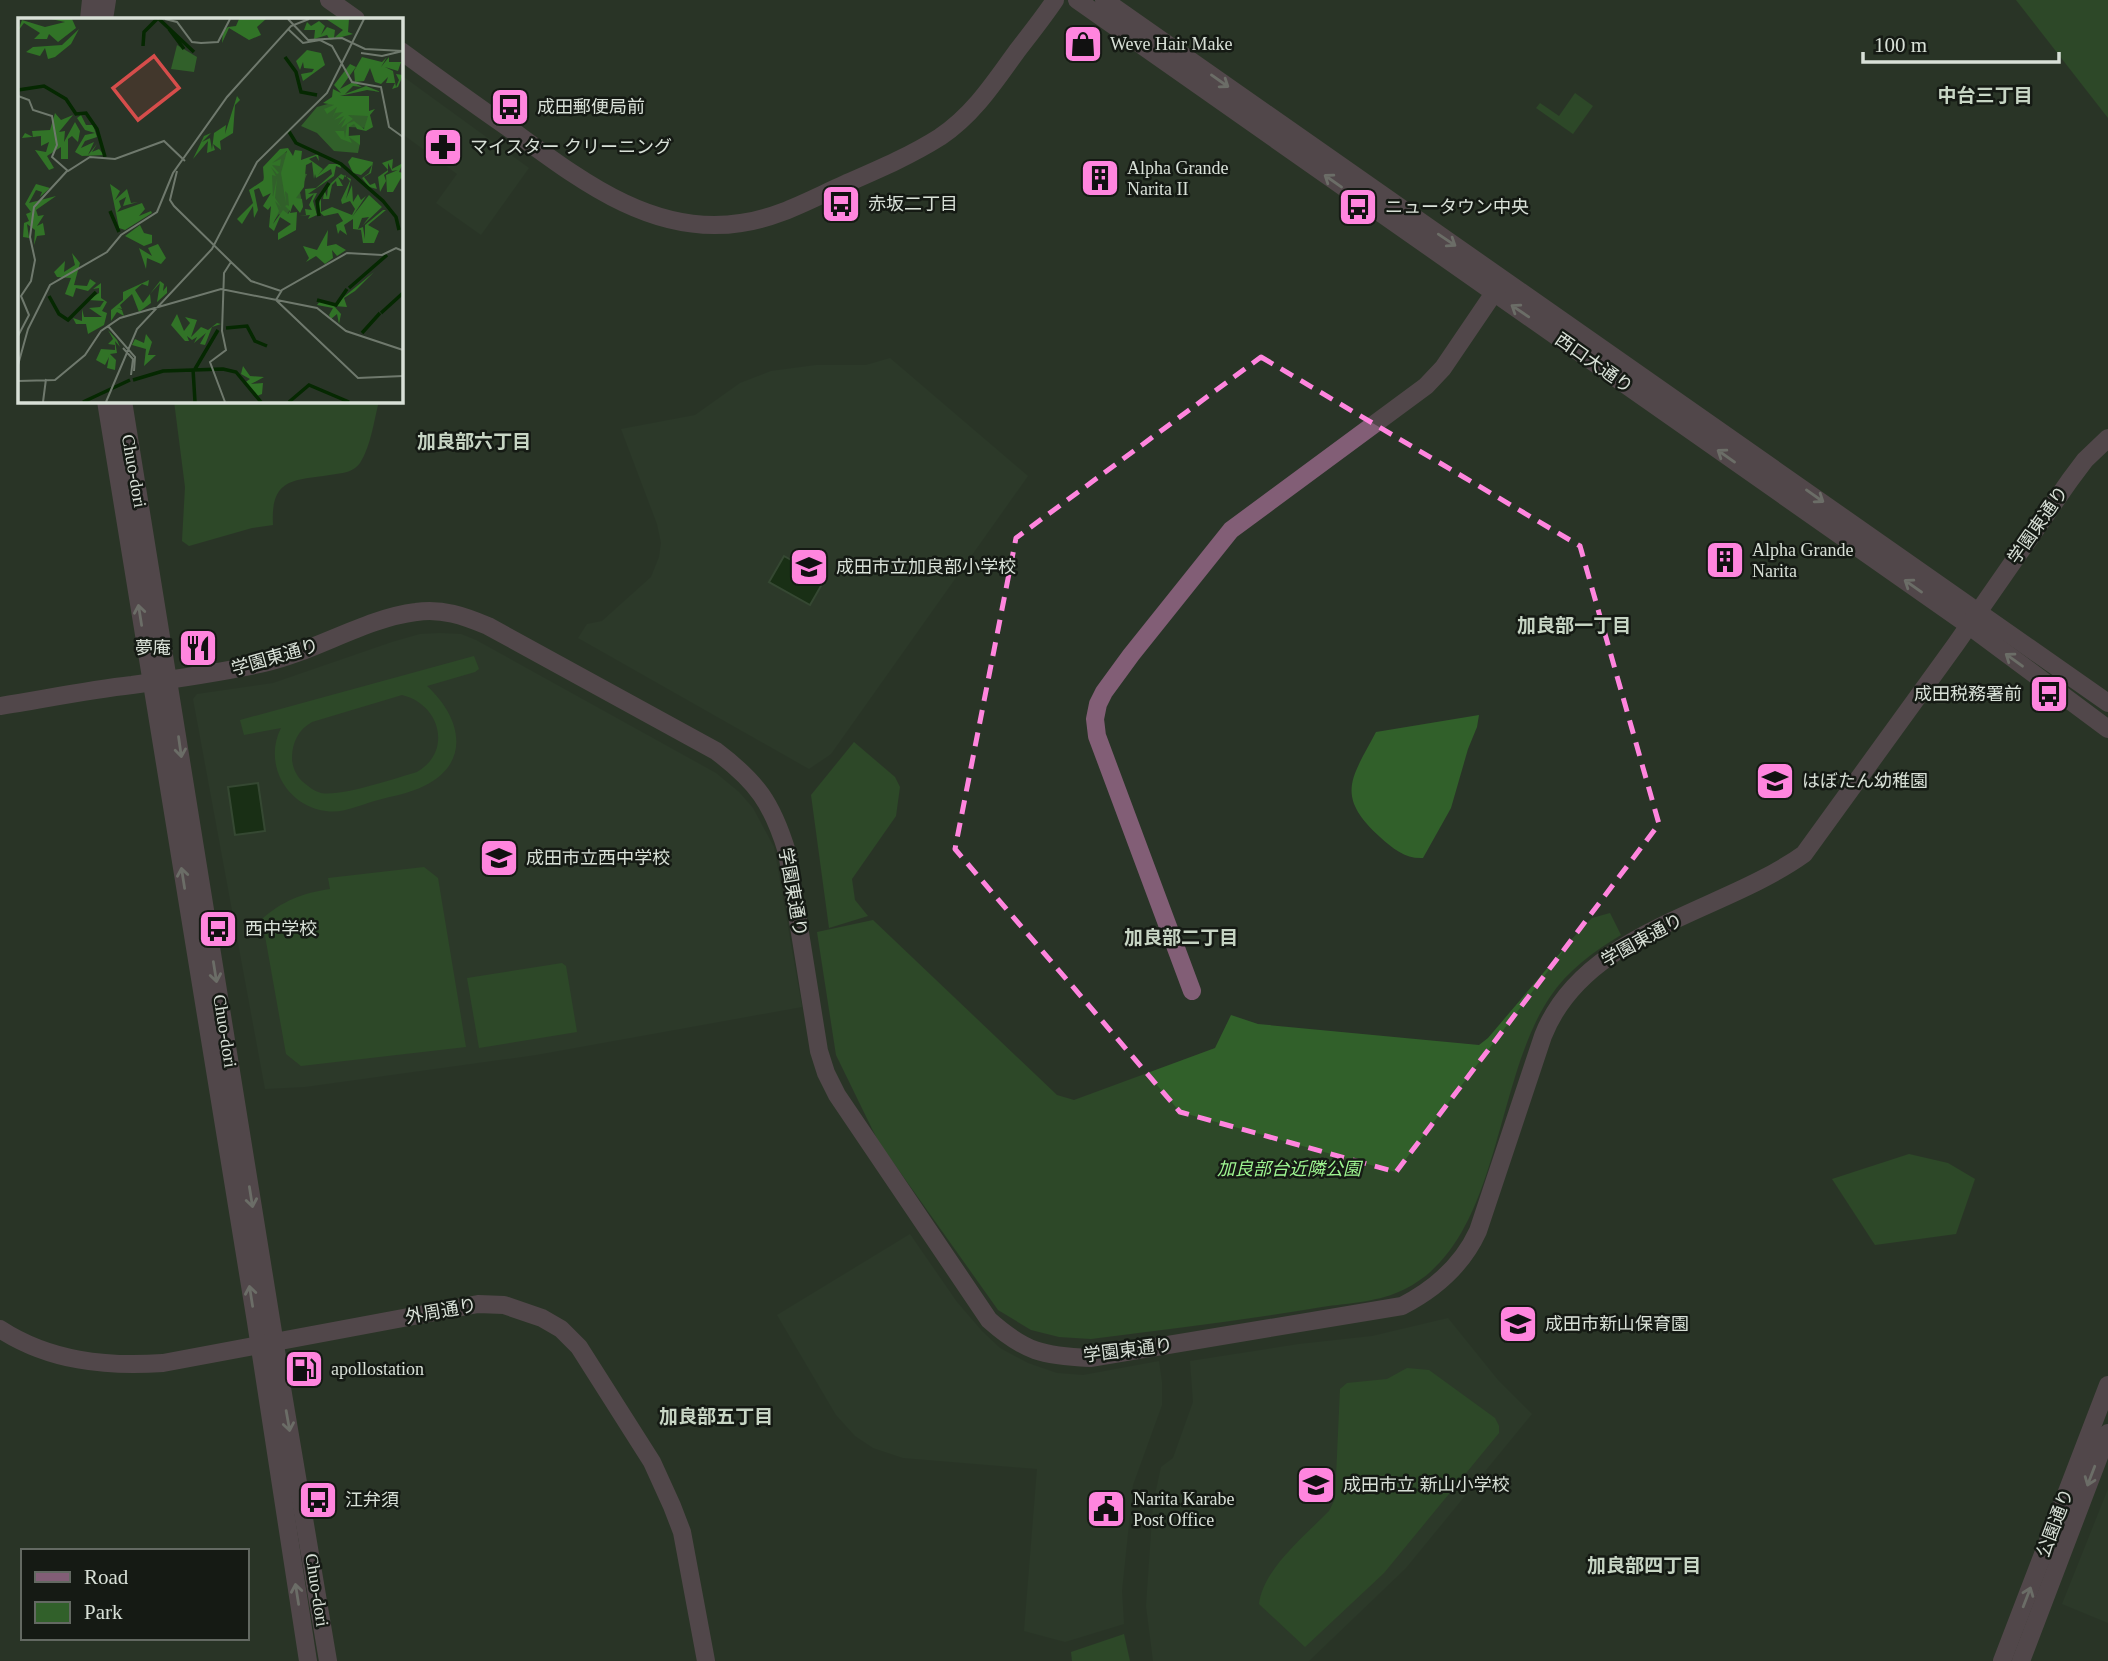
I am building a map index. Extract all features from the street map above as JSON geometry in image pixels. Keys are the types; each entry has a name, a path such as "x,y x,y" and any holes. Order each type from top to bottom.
{"street":[{"path":"89,18 91,0"},
{"path":"104,18 107,0"},
{"path":"328,0 355,18"},
{"path":"402,52 559,165 607,196 671,221 723,226 786,211 889,165 941,136 986,94 1055,0"},
{"name":"西口大通り","path":"1077,0 1978,610 2108,702"},
{"name":"西口大通り","path":"1104,0 2108,729"},
{"path":"1192,991 1097,736 1098,704 1126,662 1231,530 1426,386 1443,368 1498,286"},
{"name":"Chuo-dori","path":"106,402 159,681 267,1344 328,1661"},
{"name":"Chuo-dori","path":"122,402 159,681"},
{"name":"学園東通り","path":"0,706 265,663 291,656 395,616 417,611 460,614 488,626 716,751 736,766 754,785 768,802 778,821 787,852 819,1051 837,1095 989,1320 1007,1336 1029,1349 1057,1356 1090,1358 1402,1306 1420,1297 1441,1281 1462,1260 1478,1231 1543,1036 1560,1004 1585,976 1609,955 1653,931 1781,871 1804,854 2085,460 2108,438"},
{"name":"外周通り","path":"0,1329 32,1346 56,1354 88,1363 125,1366 163,1363 478,1304 503,1305 542,1318 561,1329 579,1348 652,1462 682,1532 706,1661"},
{"name":"Chuo-dori","path":"267,1344 308,1661"},
{"name":"公園通り","path":"2002,1661 2108,1385"},
{"name":"公園通り","path":"2021,1661 2108,1433"}],"highlighted area":[{"path":"1261,357 1580,546 1659,824 1396,1172 1180,1112 955,849 1016,538"}],"shaded area":[{"path":"402,76 529,168 481,235 436,203 457,174 402,134"},
{"name":"成田市立加良部小学校","path":"890,358 1028,476 831,754 809,769 578,638 587,624 602,621 651,577 659,557 661,543 657,524 621,429 695,415 740,383 771,371 816,365 866,365"},
{"path":"784,556 825,579 810,605 769,582"},
{"name":"成田市立西中学校","path":"420,634 461,634 476,640 716,773 739,792 753,808 774,847 802,1007 536,1055 305,1087 265,1089 193,699 197,694 273,683 392,642"},
{"path":"258,783 265,831 235,835 228,787"},
{"path":"910,1234 957,1302 982,1331 1000,1348 1028,1363 1057,1373 1083,1375 1159,1361 1162,1405 1133,1485 1122,1591 1124,1624 1065,1642 1024,1631 1037,1469 903,1458 873,1448 855,1436 836,1415 777,1315"},
{"name":"成田市立 新山小学校","path":"1448,1318 1498,1380 1532,1414 1406,1568 1309,1661 1153,1661 1146,1606 1153,1504 1161,1467 1173,1458 1193,1402 1190,1361 1372,1336"},
{"path":"2108,1489 2108,1623 2062,1604"}],"green space":[{"path":"2016,0 2108,0 2108,118"},
{"path":"1575,93 1593,106 1573,134 1536,108 1540,103 1559,116"},
{"path":"174,402 379,402 372,433 360,463 343,473 288,483 276,497 273,525 252,528 189,546 182,541 185,487"},
{"path":"474,656 479,669 427,686 447,711 456,738 455,752 450,764 440,776 413,791 346,810 332,812 312,807 289,792 277,768 275,755 281,728 244,735 240,720","holes":["402,695 415,700 433,718 438,741 428,763 417,772 369,786 330,793 314,790 298,777 292,752 297,737 307,725"]},
{"path":"1479,715 1451,808 1423,858 1400,852 1366,823 1352,798 1354,775 1376,732"},
{"path":"854,742 895,777 900,787 896,816 852,879 855,900 868,916 829,928 811,795"},
{"path":"424,867 438,878 466,1047 301,1066 286,1054 262,919 293,899 330,889 328,878"},
{"name":"加良部台近隣公園","path":"1610,913 1621,935 1582,962 1550,997 1531,1032 1517,1071 1478,1198 1460,1235 1436,1266 1405,1289 1375,1299 1091,1339 1059,1337 1031,1330 998,1310 878,1141 836,1055 817,932 873,920 1057,1095 1074,1100 1215,1048 1231,1015 1258,1024 1479,1045 1488,1038 1578,932 1592,918"},
{"path":"562,963 566,966 577,1032 479,1048 467,978"},
{"path":"1909,1154 1948,1163 1975,1179 1956,1234 1875,1245 1832,1179"},
{"path":"1407,1368 1429,1370 1495,1418 1499,1433 1384,1573 1305,1647 1259,1604 1262,1591 1277,1566 1329,1511 1335,1499 1340,1389 1347,1383 1387,1379"},
{"path":"1124,1634 1130,1661 1072,1661 1071,1652"}],"place":[{"name":"Weve Hair Make","path":"1083,44"},
{"name":"成田郵便局前","path":"510,107"},
{"name":"マイスター クリーニング","path":"443,147"},
{"name":"Alpha Grande Narita II","path":"1100,178"},
{"name":"赤坂二丁目","path":"841,204"},
{"name":"ニュータウン中央","path":"1358,207"},
{"name":"Alpha Grande Narita","path":"1725,560"},
{"name":"成田市立加良部小学校","path":"809,567"},
{"name":"夢庵","path":"198,648"},
{"name":"成田税務署前","path":"2049,694"},
{"name":"はぼたん幼稚園","path":"1775,781"},
{"name":"成田市立西中学校","path":"499,858"},
{"name":"西中学校","path":"218,929"},
{"name":"成田市新山保育園","path":"1518,1324"},
{"name":"apollostation","path":"304,1369"},
{"name":"成田市立 新山小学校","path":"1316,1485"},
{"name":"江弁須","path":"318,1500"},
{"name":"Narita Karabe Post Office","path":"1106,1509"}],"district":[{"name":"中台三丁目","path":"1985,95"},
{"name":"加良部六丁目","path":"474,441"},
{"name":"加良部一丁目","path":"1574,625"},
{"name":"加良部二丁目","path":"1181,937"},
{"name":"加良部五丁目","path":"716,1416"},
{"name":"加良部四丁目","path":"1644,1565"}]}
